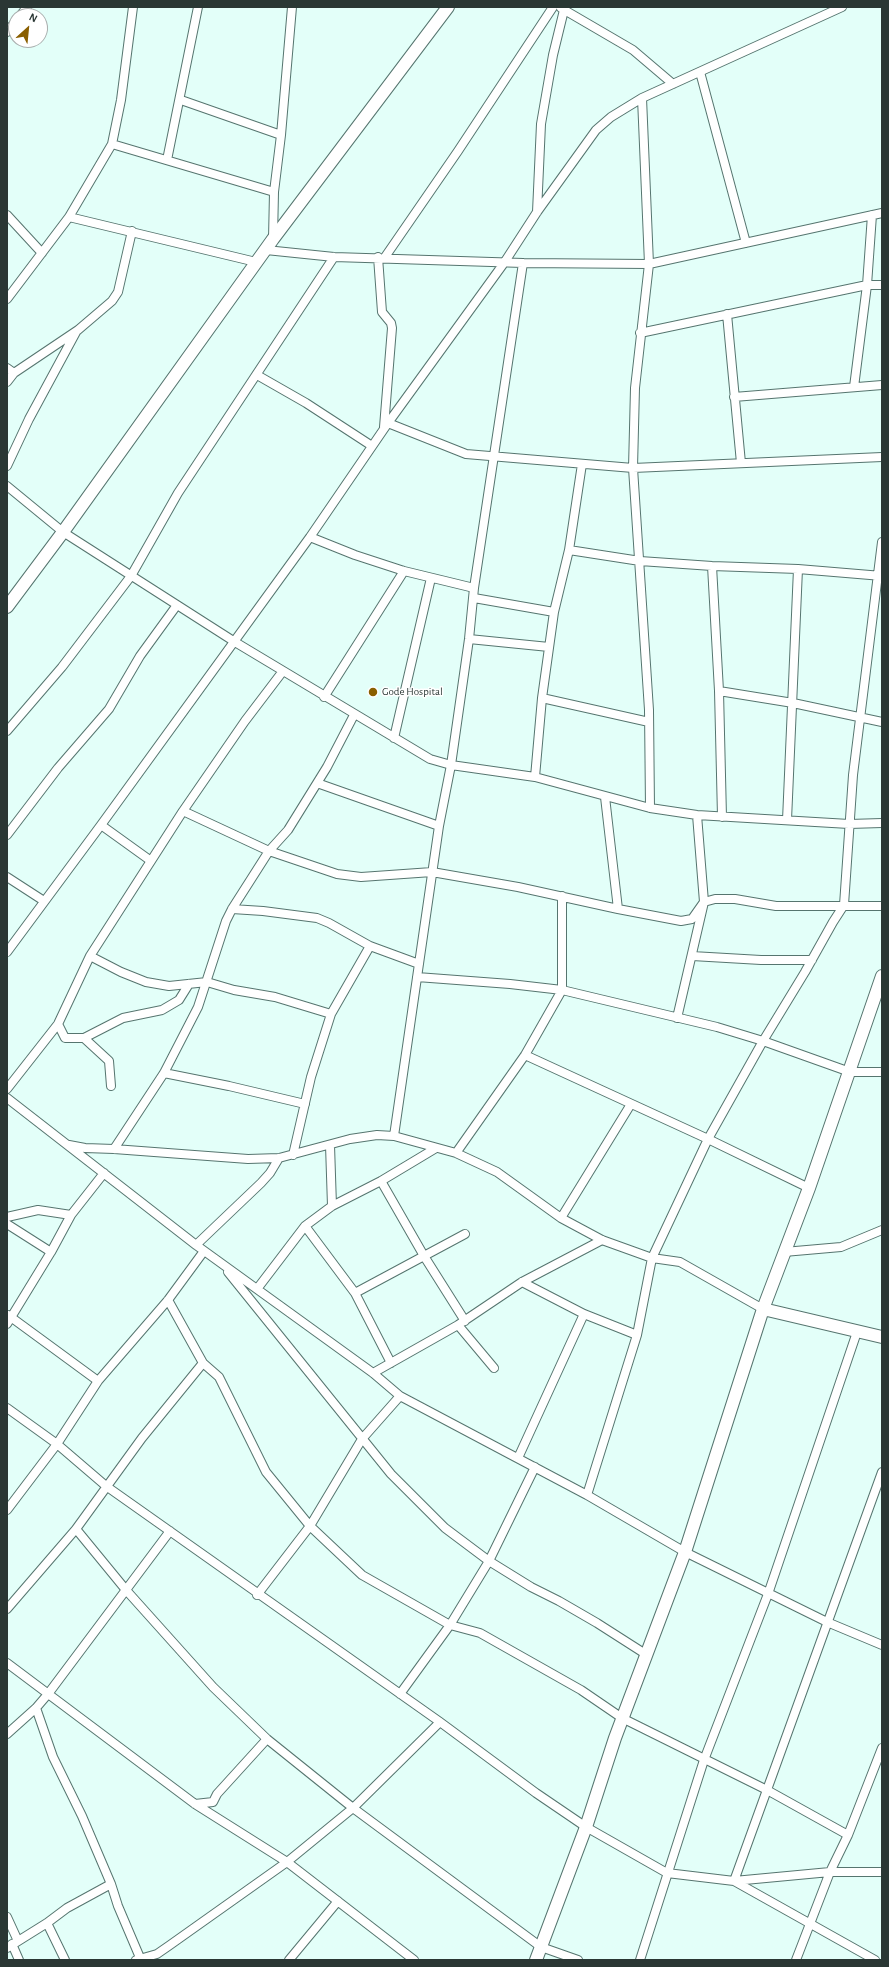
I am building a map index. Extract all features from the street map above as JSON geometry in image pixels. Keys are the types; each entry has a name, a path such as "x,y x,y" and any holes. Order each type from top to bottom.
{"street":[{"path":"7,300 69,217 112,144 121,100 133,7"},
{"path":"168,160 181,100 198,7"},
{"path":"273,239 274,192 281,136 292,7"},
{"path":"7,607 63,532 256,262 448,7"},
{"path":"386,426 392,328 391,323 382,312 382,257 458,151 553,7"},
{"path":"7,952 235,642 310,537 386,426 504,262 537,212 599,127 611,117 642,98 842,7"},
{"path":"537,212 541,124 561,8 634,50 673,84"},
{"path":"700,72 746,242"},
{"path":"642,98 649,264 635,388 633,468 649,722 650,808"},
{"path":"181,100 281,136"},
{"path":"112,144 274,192"},
{"path":"266,250 334,257 382,257 523,263 649,264 882,213"},
{"path":"7,215 42,253"},
{"path":"854,387 867,285 872,215"},
{"path":"69,217 256,262"},
{"path":"7,382 14,373 78,330 112,301 118,292 132,231"},
{"path":"7,731 62,667 130,576 178,493 334,257"},
{"path":"394,1136 432,872 469,639 474,588 523,263"},
{"path":"640,334 867,285 882,286"},
{"path":"727,314 741,463"},
{"path":"7,466 29,419 78,330"},
{"path":"7,368 14,373"},
{"path":"257,375 306,403 372,446"},
{"path":"734,397 882,385"},
{"path":"386,426 466,454 633,468 882,457"},
{"path":"535,777 542,698 554,612 569,550 582,464"},
{"path":"7,487 63,532 130,576 324,697 430,760 450,765 535,777 650,808 697,815 849,824 882,823"},
{"path":"310,537 355,555 404,571 474,588"},
{"path":"587,1495 637,1335 652,1258 708,1139 763,1041 844,905 849,824 861,718 881,576 882,542"},
{"path":"569,550 640,561 712,566 798,569 881,576"},
{"path":"712,566 722,817"},
{"path":"787,820 798,569"},
{"path":"324,697 404,571"},
{"path":"394,738 431,578"},
{"path":"474,598 554,612"},
{"path":"7,835 58,768 109,709 140,656 177,605"},
{"path":"469,639 549,647"},
{"path":"7,1090 58,1024 90,956 183,811 245,721 283,671"},
{"path":"718,691 793,703 882,722"},
{"path":"542,698 649,722"},
{"path":"114,1149 164,1073 198,1007 226,921 232,910 269,851 288,830 317,783 354,715"},
{"path":"317,783 439,826"},
{"path":"605,796 618,909"},
{"path":"183,811 269,851 337,874 361,877 432,872 562,896 618,909 688,921 692,919 704,902 715,899 776,906 882,906"},
{"path":"677,1018 704,902 697,815"},
{"path":"101,825 151,861"},
{"path":"7,877 44,901"},
{"path":"456,1153 525,1055 562,990 562,896"},
{"path":"232,910 263,911 317,918 330,923 370,946 419,964"},
{"path":"293,1155 311,1077 331,1014 370,946"},
{"path":"90,956 121,972 146,982 169,986 207,982 234,990 275,997 331,1014"},
{"path":"692,956 761,960 812,960"},
{"path":"536,1960 586,1827 622,1718 647,1656 685,1552 763,1309 809,1188 882,976"},
{"path":"417,977 510,984 562,990 717,1027 763,1041 850,1072 882,1072"},
{"path":"58,1024 66,1038 84,1038 123,1018 162,1010 179,1000 189,984"},
{"path":"84,1038 109,1061 111,1086"},
{"path":"525,1055 708,1139 809,1188"},
{"path":"164,1073 229,1086 305,1104"},
{"path":"7,1098 196,1245 373,1373 400,1396 587,1495 685,1552 827,1622 882,1645"},
{"path":"561,1218 631,1104"},
{"path":"66,1144 85,1148 248,1159 279,1158 350,1139 377,1135 394,1136 456,1153 497,1172 561,1218 602,1240 652,1258 668,1259 686,1264 718,1285 763,1309 882,1337"},
{"path":"330,1145 332,1206"},
{"path":"257,1289 305,1226 332,1206 382,1181 436,1148"},
{"path":"196,1245 261,1183 270,1173 279,1158"},
{"path":"98,1381 8,1318 51,1252 71,1215 104,1173"},
{"path":"382,1181 462,1323 494,1368"},
{"path":"7,1217 38,1210 71,1215"},
{"path":"7,1224 51,1252"},
{"path":"305,1226 355,1293 391,1363"},
{"path":"784,1252 841,1248 882,1230"},
{"path":"355,1293 465,1234"},
{"path":"373,1373 462,1323 522,1282 602,1240"},
{"path":"7,1510 57,1444 98,1381 168,1300 204,1251"},
{"path":"221,1262 362,1439 392,1474 445,1528 489,1561 530,1586 559,1600 647,1656"},
{"path":"522,1282 584,1314 637,1335"},
{"path":"168,1300 203,1363 219,1377 266,1472 310,1526 362,1575 450,1625 480,1633 580,1690 622,1718 767,1790 848,1835"},
{"path":"518,1458 584,1314"},
{"path":"640,1960 704,1760 768,1594 857,1332"},
{"path":"7,1609 76,1529 142,1438 203,1363"},
{"path":"258,1595 310,1526 362,1439 400,1396"},
{"path":"7,1408 57,1444 106,1486 258,1595 440,1722 536,1794 586,1827 667,1873 734,1881 830,1872 882,1872"},
{"path":"400,1694 450,1625 489,1561 535,1467"},
{"path":"734,1881 882,1472"},
{"path":"76,1529 126,1590 213,1687 267,1739 353,1808 541,1947 578,1960"},
{"path":"7,1734 36,1708 48,1694 170,1531"},
{"path":"7,1662 195,1804 287,1862 414,1960"},
{"path":"36,1708 53,1756 82,1816 111,1884 139,1959 157,1954 287,1862 353,1808 440,1722"},
{"path":"195,1804 213,1802 217,1794 267,1739"},
{"path":"796,1960 830,1872 848,1835 882,1748"},
{"path":"734,1881 875,1960"},
{"path":"13,1944 47,1923 67,1908 111,1884"},
{"path":"289,1960 338,1901"},
{"path":"7,1917 13,1944 19,1960"},
{"path":"47,1923 65,1960"}],"place":[{"name":"Gode Hospital","path":"373,692"}]}
